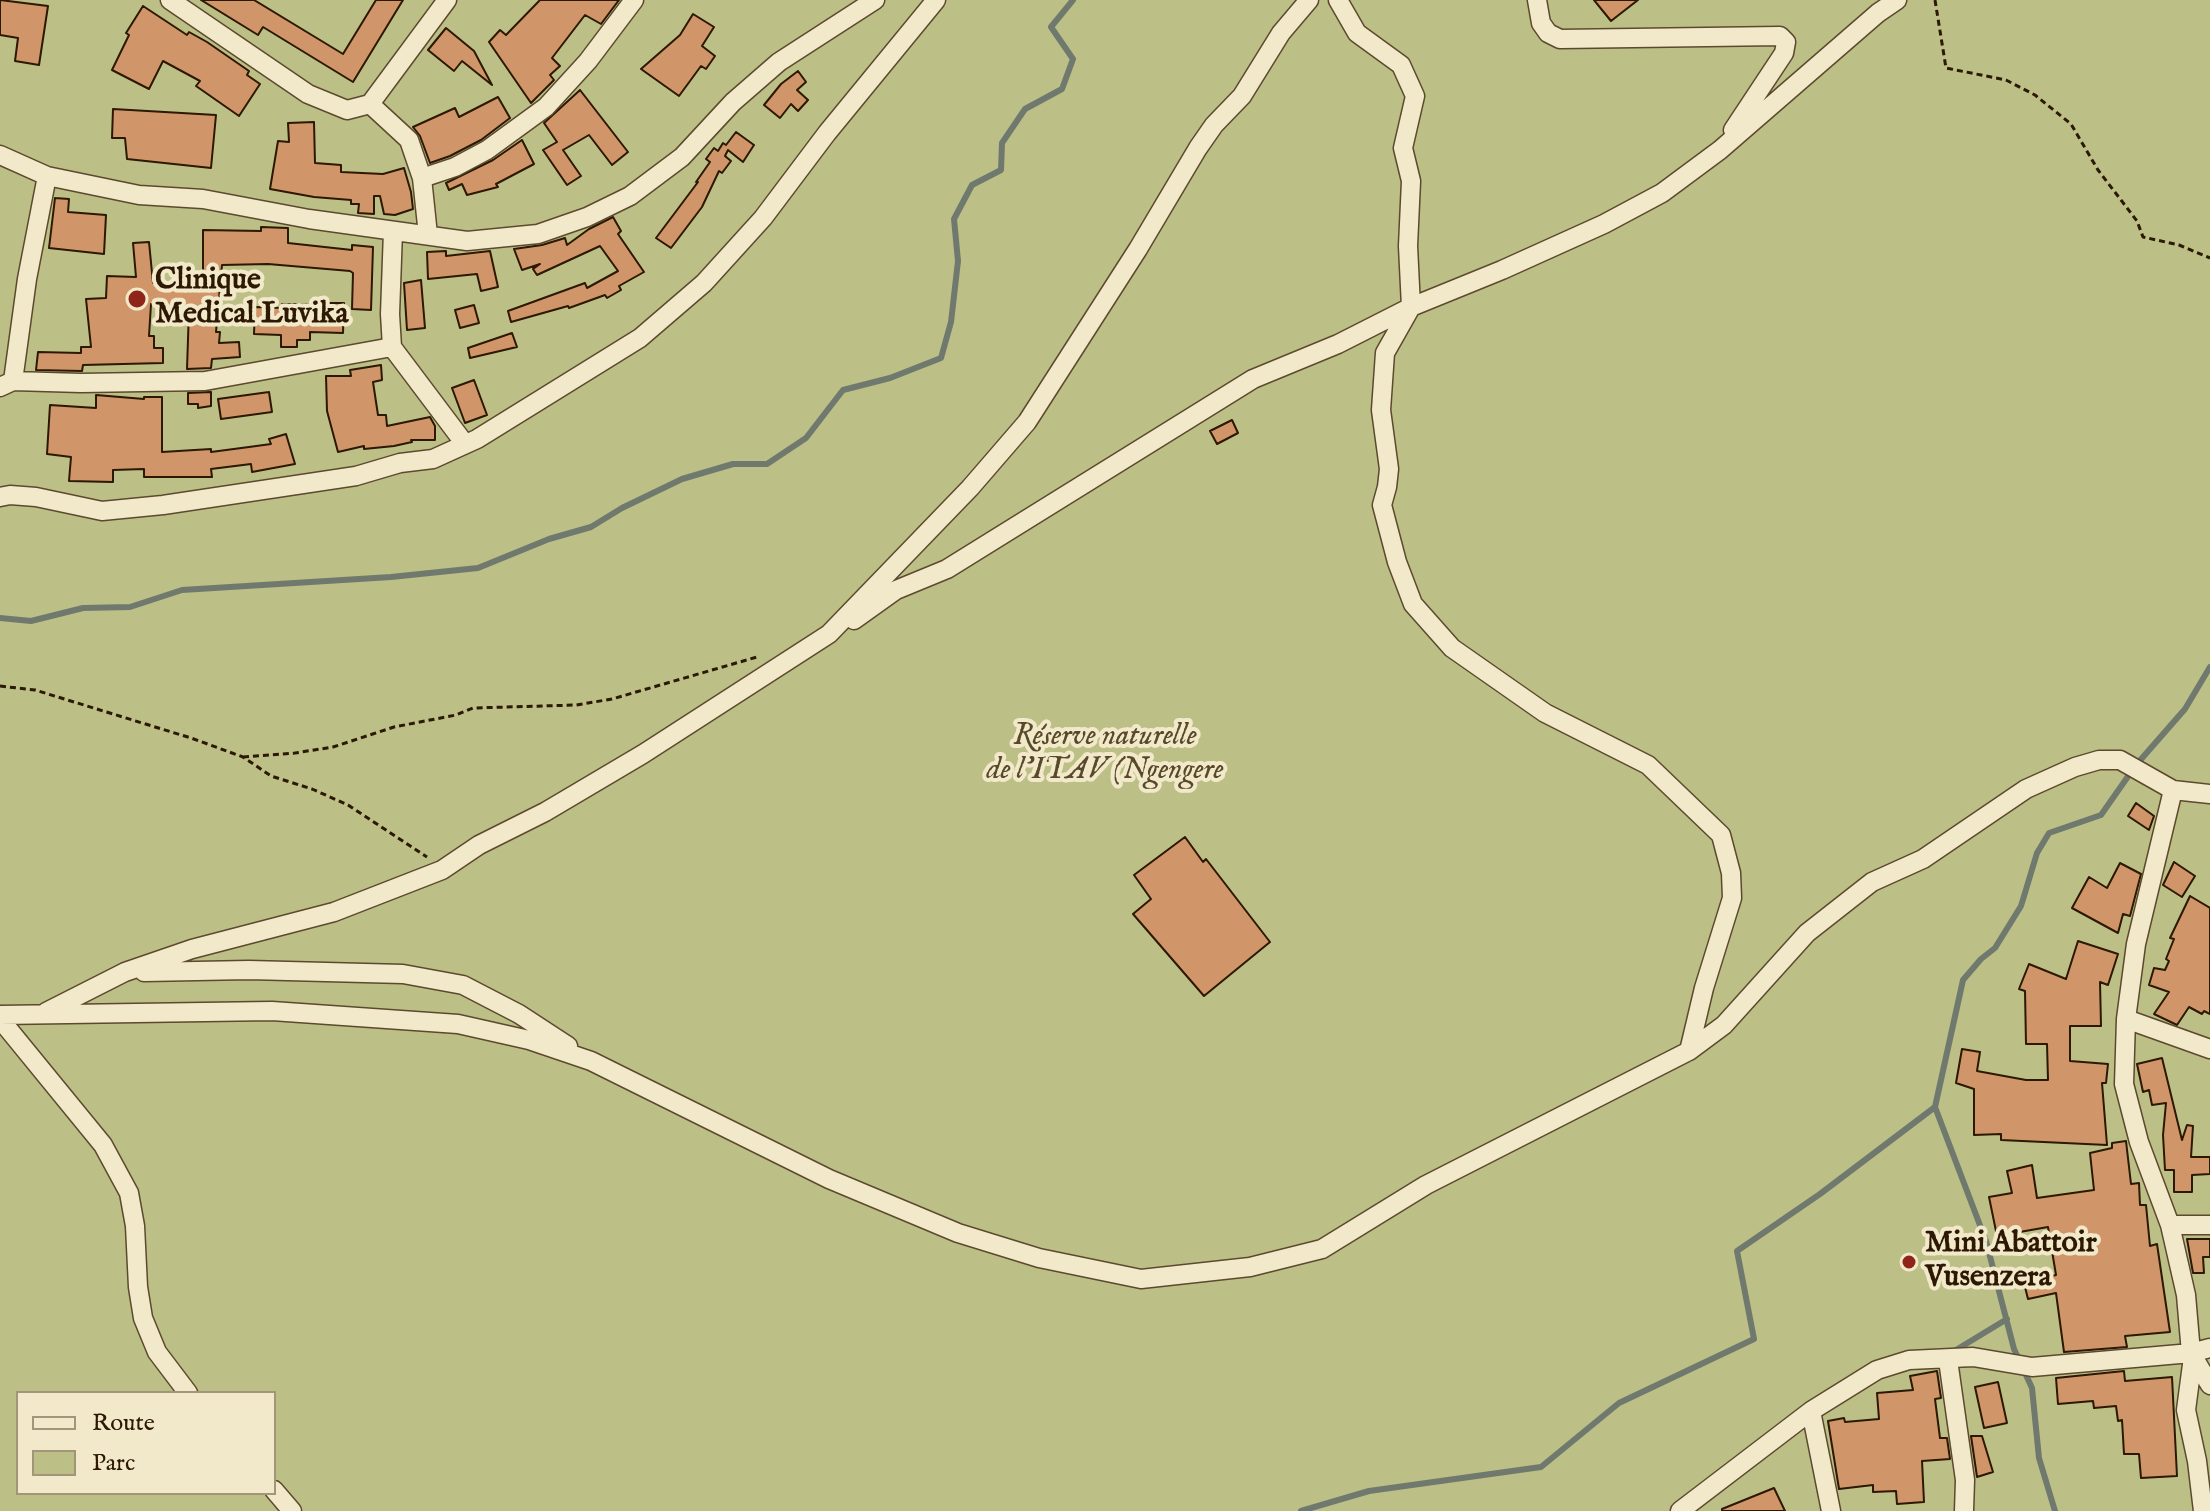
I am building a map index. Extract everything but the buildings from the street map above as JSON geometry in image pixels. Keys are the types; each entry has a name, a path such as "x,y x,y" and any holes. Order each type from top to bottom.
{"street":[{"path":"170,0 308,94 347,110 370,104 447,0"},
{"path":"422,178 455,167 487,150 546,107 588,61 634,0"},
{"path":"0,155 47,176 139,195 203,199 467,241 538,234 587,217 630,196 682,157 733,102 779,62 875,0"},
{"path":"0,497 36,497 102,511 163,505 356,476 400,463 433,459 465,444 640,338 704,283 763,218 827,133 936,0"},
{"path":"829,634 970,488 1027,422 1138,249 1198,148 1214,125 1242,96 1281,33 1309,0"},
{"path":"1338,0 1357,33 1401,65 1415,96 1403,148 1411,181 1408,246 1411,307 1385,353 1381,410 1389,469 1382,505 1388,533 1413,604 1452,648 1545,713 1648,765 1721,835 1731,873 1732,898 1704,988 1689,1051"},
{"path":"1537,0 1541,23 1548,33 1560,39 1780,36 1786,42 1784,53 1720,150"},
{"path":"39,1015 125,972 192,949 334,912 442,870 479,845 545,812 643,754 896,590 947,569 1253,379 1604,224 1662,193 1720,150 1897,0"},
{"path":"370,104 409,140 422,178 428,235"},
{"path":"47,176 7,384 205,381 392,347"},
{"path":"393,231 392,347 465,444"},
{"path":"125,972 249,970 403,974 463,985 519,1014 591,1061 829,1179 958,1233 1039,1258 1141,1279 1250,1267 1322,1249 1426,1185 1689,1051 1724,1025 1807,933 1872,882 1923,859 2026,789 2075,767 2099,760 2120,760 2173,790 2210,794"},
{"path":"2173,790 2136,944 2126,1019 2124,1084 2139,1142 2170,1225 2186,1295 2192,1355 2186,1410 2203,1511"},
{"path":"0,1017 272,1011 458,1024 529,1040 591,1061"},
{"path":"0,1017 103,1145 129,1193 143,1318 157,1352 186,1391"},
{"path":"2126,1019 2210,1049"},
{"path":"2170,1225 2210,1225"},
{"path":"1680,1511 1811,1411 1877,1370 1909,1360 1973,1357 2032,1367 2192,1355 2210,1348"},
{"path":"2192,1355 2210,1385"},
{"path":"1948,1360 1965,1480 1964,1511"},
{"path":"1811,1411 1831,1511"},
{"path":"276,1492 292,1511"}],"path":[{"path":"1935,0 1946,68 2006,80 2035,95 2071,124 2098,170 2137,221 2143,237 2179,245 2210,258"},
{"path":"243,757 333,747 394,727 456,715 473,708 576,705 612,699 758,657"},
{"path":"0,686 35,690 243,757 271,776 348,805 413,847 442,870"}],"green space":[{"name":"Réserve naturelle de l'ITAV (Ngengere","path":"0,0 2210,0 2210,1511 0,1511"}],"waterway":[{"path":"0,618 31,621 83,608 130,607 182,590 391,577 478,568 549,539 591,527 682,479 733,464 767,464 806,438 843,390 890,378 941,358 951,322 958,261 954,219 972,185 1001,170 1002,143 1025,109 1062,89 1073,59 1051,27 1073,0"},
{"path":"2055,1511 2039,1458 2032,1388 2014,1349 1986,1241 1935,1107 1963,980 1995,948 2021,906 2037,853 2049,833 2101,815 2136,765 2185,709 2210,667"},
{"path":"1301,1511 1369,1491 1541,1467 1619,1403 1754,1339 1737,1251 1820,1194 1935,1107"},
{"path":"1951,1353 2007,1319"}],"place":[{"name":"Clinique Medical Luvika","path":"137,299"},
{"name":"Mini Abattoir Vusenzera","path":"1909,1262"}]}
